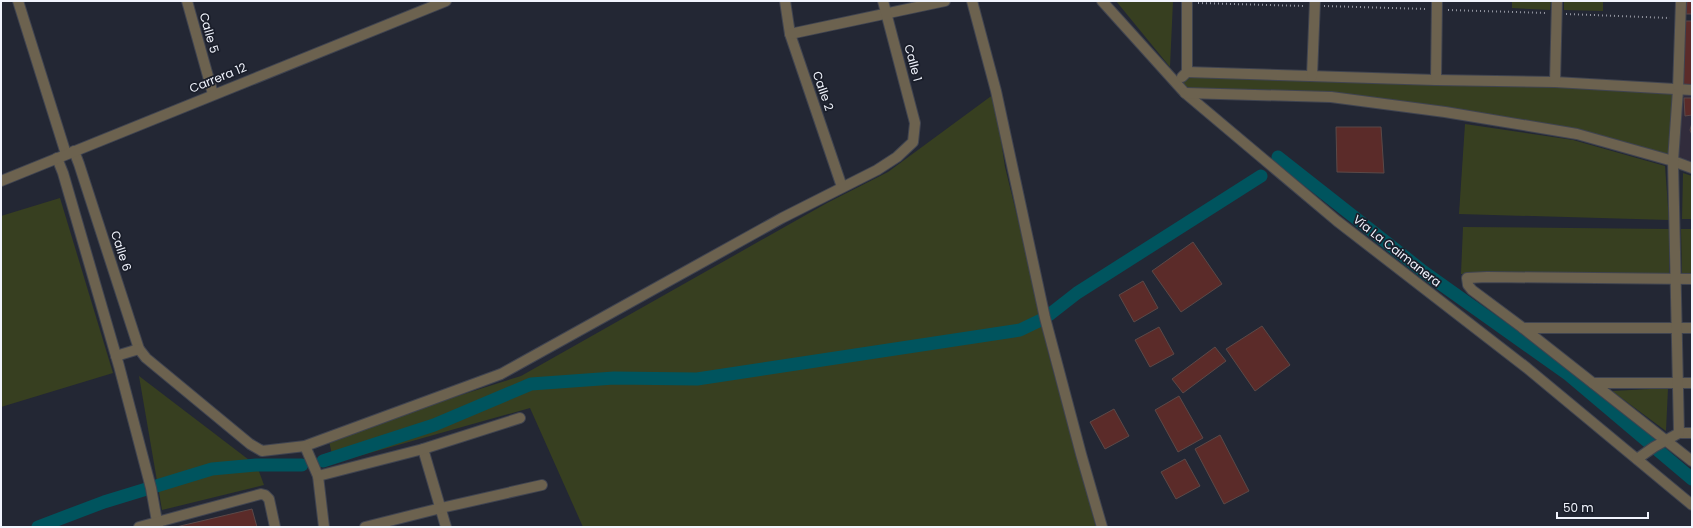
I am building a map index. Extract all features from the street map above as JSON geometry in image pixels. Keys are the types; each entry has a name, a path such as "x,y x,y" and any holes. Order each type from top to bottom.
{"street":[{"name":"Calle 6","path":"18,1 65,154 79,164 139,350 146,358 250,444 262,450 305,446 501,374 782,218 877,170 897,157 913,142 915,132"},
{"name":"Calle 5","path":"187,1 213,94"},
{"name":"Carrera 12","path":"1,181 432,3 446,1"},
{"name":"Calle 2","path":"785,1 790,34 842,187"},
{"name":"Calle 1","path":"883,1 915,123 915,132"},
{"path":"790,34 945,1"},
{"path":"972,1 996,91 1046,318 1081,454 1102,527"},
{"name":"Vía La Caimanera","path":"1102,1 1185,93 1337,221 1527,368 1692,505"},
{"path":"1187,1 1187,72"},
{"path":"1312,76 1314,1"},
{"path":"1436,80 1437,1"},
{"path":"1555,82 1556,1"},
{"path":"1679,433 1673,161 1678,90 1681,1"},
{"path":"1175,83 1187,72 1436,80 1555,82 1692,90"},
{"path":"1185,93 1331,97 1445,112 1577,134 1673,161 1692,168"},
{"path":"65,154 63,173 116,356 151,488 157,524"},
{"path":"1692,279 1467,278 1468,285 1472,290 1523,328 1692,461"},
{"path":"1523,328 1692,328"},
{"path":"116,356 139,350"},
{"path":"1593,383 1692,383"},
{"path":"318,476 423,448 520,418"},
{"path":"1637,459 1679,433 1692,433"},
{"path":"305,446 318,476 324,527"},
{"path":"423,448 446,527"},
{"path":"365,527 441,508 542,486"},
{"path":"139,527 157,524 261,494 265,495 268,499 275,527"}],"shaded area":[{"path":"1682,94 1692,94 1692,164 1676,159"}],"green space":[{"path":"1116,1 1173,1 1170,67"},
{"path":"1512,1 1551,1 1550,10 1512,8"},
{"path":"1564,1 1603,1 1603,11 1564,10"},
{"path":"1188,76 1555,83 1676,92 1671,157 1414,104 1186,91 1181,86"},
{"path":"994,94 1005,167 1046,334 1048,352 1096,527 583,527 530,408 334,463 328,437 521,376 827,203 888,172"},
{"path":"1465,124 1573,140 1665,166 1669,220 1459,214"},
{"path":"1683,173 1692,176 1692,219 1682,219"},
{"path":"60,198 113,373 1,407 1,216"},
{"path":"1463,227 1669,229 1669,273 1461,274"},
{"path":"1681,229 1692,229 1692,274 1682,274"},
{"path":"139,376 257,466 264,485 162,510"},
{"path":"1668,388 1666,431 1612,391"}],"building":[{"path":"1687,1 1692,1 1692,14 1686,14"},
{"path":"1683,21 1692,21 1692,86 1682,86"},
{"path":"1684,98 1692,98 1692,115 1685,116"},
{"path":"1692,123 1692,135 1690,130"},
{"path":"1336,127 1381,127 1384,173 1337,172"},
{"path":"1193,242 1222,284 1181,312 1152,271"},
{"path":"1143,281 1158,308 1134,322 1119,295"},
{"path":"1262,326 1290,365 1255,391 1226,349"},
{"path":"1159,327 1174,354 1150,367 1135,340"},
{"path":"1215,347 1226,361 1183,393 1172,379"},
{"path":"1179,396 1203,438 1178,452 1155,410"},
{"path":"1114,409 1129,436 1105,449 1090,422"},
{"path":"1220,435 1249,491 1224,504 1195,449"},
{"path":"1185,459 1200,486 1176,499 1161,472"},
{"path":"252,509 257,527 176,527"}],"waterway":[{"path":"1278,157 1424,272 1569,375 1692,479"},
{"path":"323,461 434,425 531,384 614,378 697,379 1020,330 1045,318 1077,293 1261,176"},
{"path":"38,527 104,502 212,469 256,465 302,465"}]}
